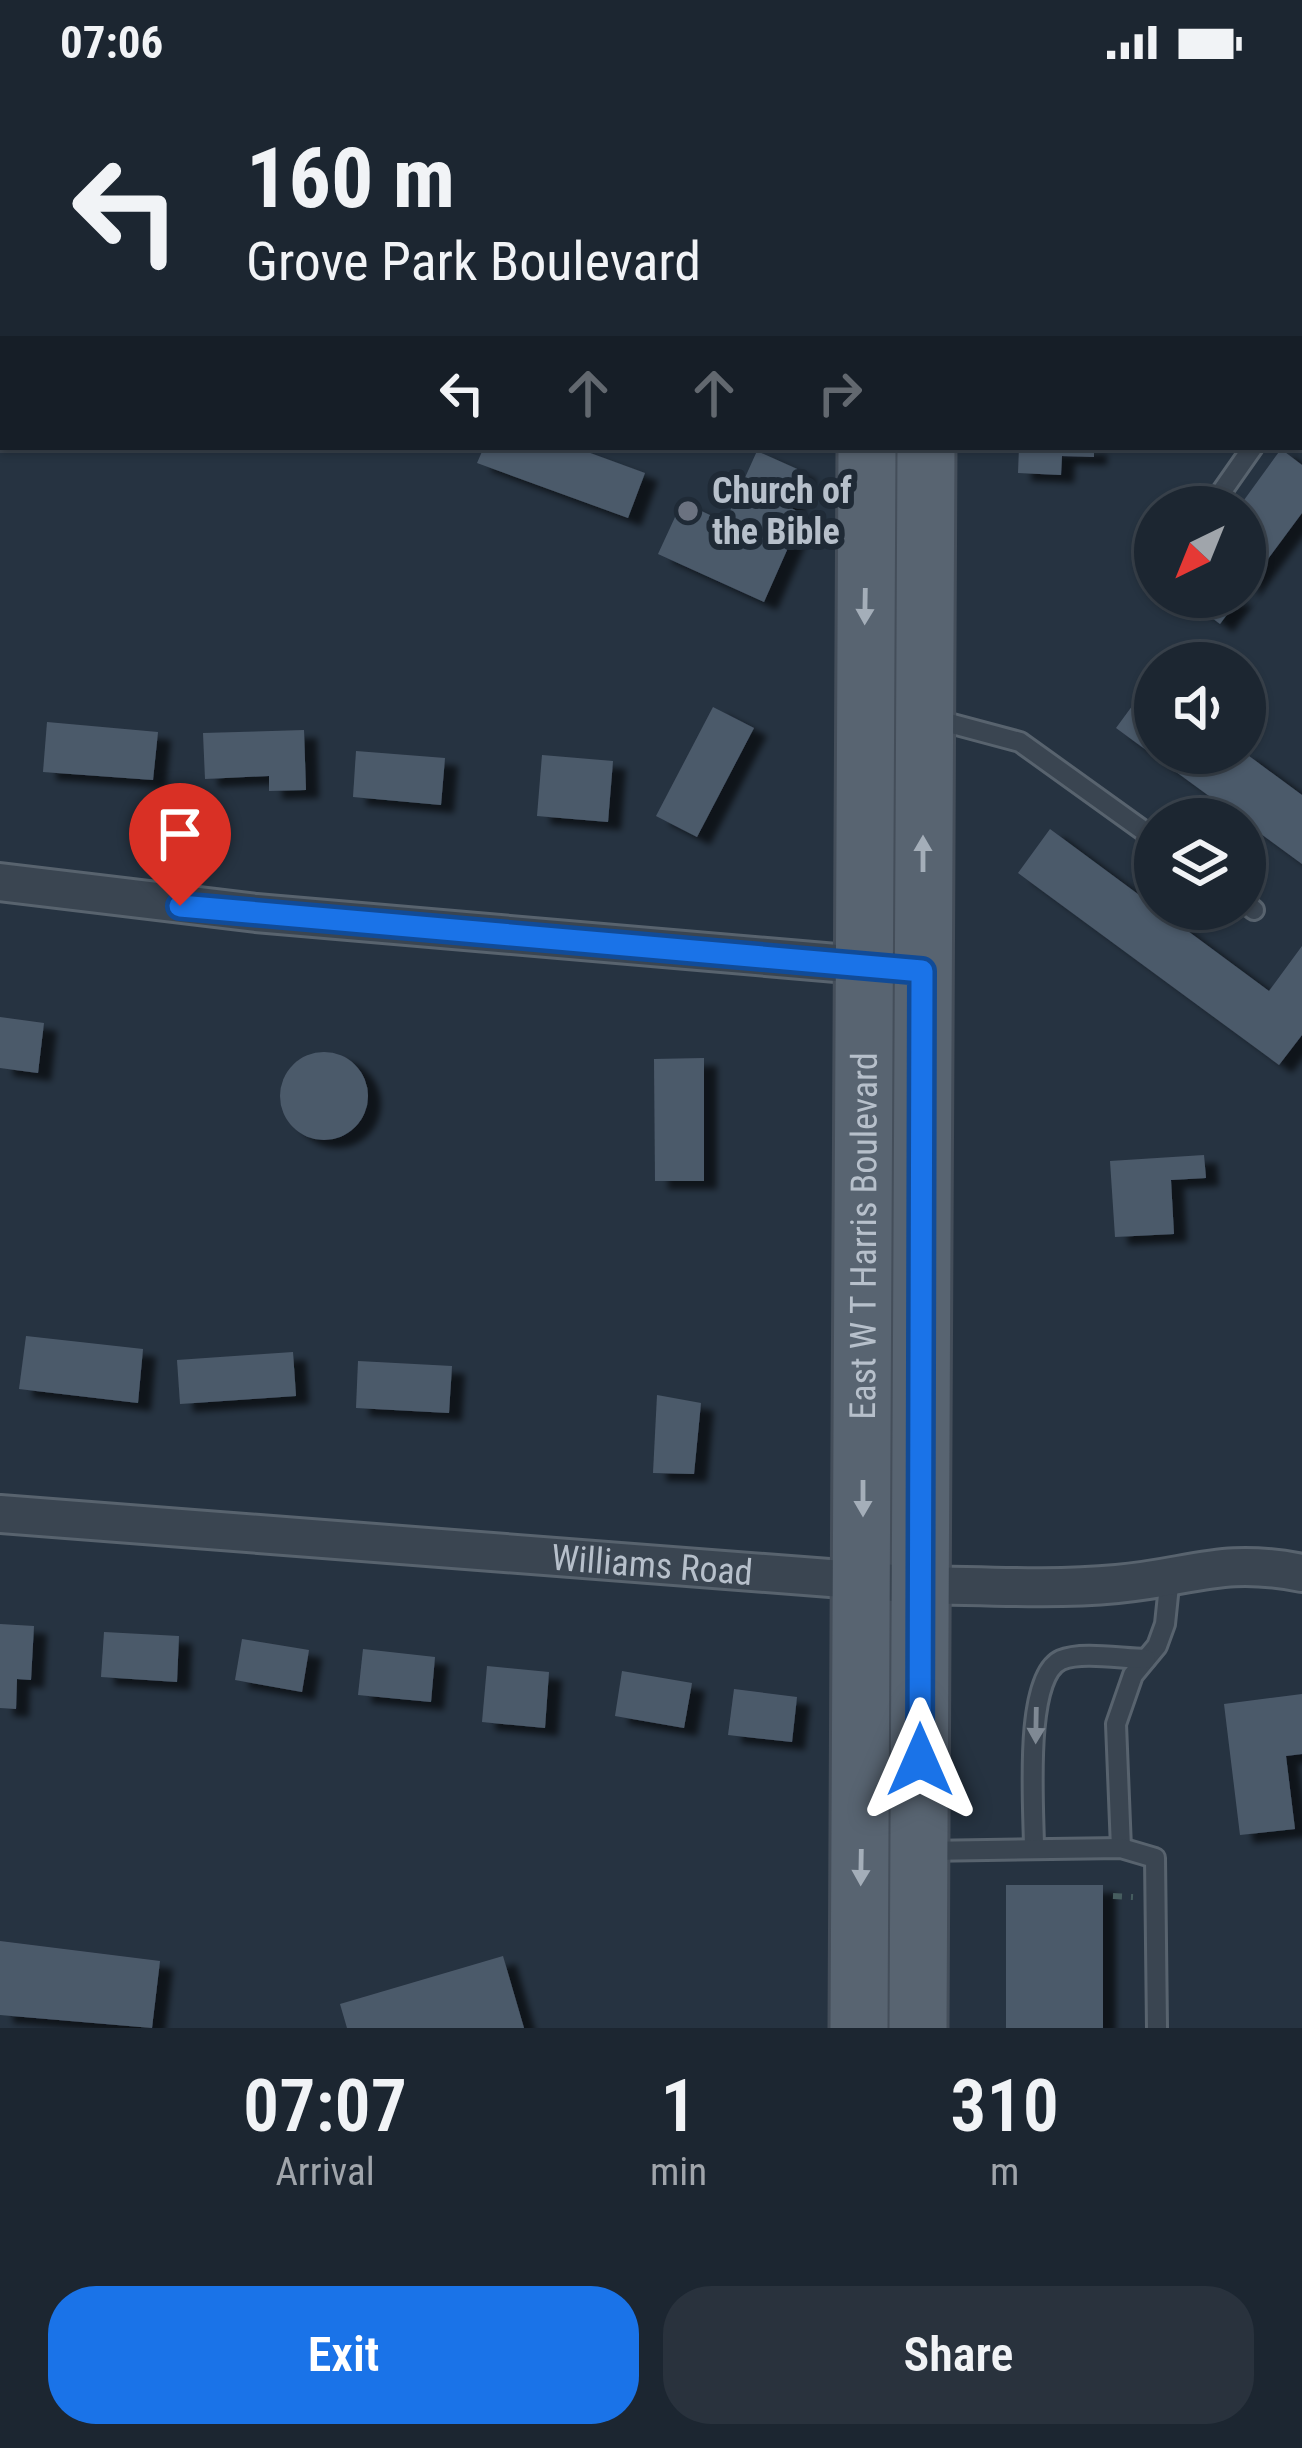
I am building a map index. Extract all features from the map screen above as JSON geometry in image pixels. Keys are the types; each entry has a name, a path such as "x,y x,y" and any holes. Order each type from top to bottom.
{"main road":[{"name":"East W T Harris Boulevard","path":"860,2028 867,450"},
{"name":"East W T Harris Boulevard","path":"918,2028 926,450"}],"street":[{"path":"0,882 256,913 922,971"},
{"name":"Williams Road","path":"0,1514 920,1585 1074,1587 1170,1576 1213,1564 1302,1573"}],"lane":[{"path":"1226,486 1251,450"},
{"path":"924,717 1020,742 1134,824"},
{"path":"1121,1848 1116,1724 1133,1675 1165,1624 1170,1576"},
{"path":"1034,1849 1036,1702 1043,1675 1063,1659 1146,1659"},
{"path":"919,1851 1121,1848 1155,1858 1157,2028"}],"building":[{"path":"483,450 582,450 645,473 628,518 477,463"},
{"path":"1019,450 1094,450 1094,457 1062,456 1061,475 1018,473"},
{"path":"1280,450 1302,465 1302,513 1266,562 1266,486 1254,486"},
{"path":"757,451 804,472 789,507 803,514 764,602 658,554 682,502 725,522"},
{"path":"1134,703 1134,741 1116,728"},
{"path":"713,707 754,728 697,837 656,816"},
{"path":"47,722 158,732 153,780 43,772"},
{"path":"304,730 306,790 269,791 269,776 205,779 203,733"},
{"path":"356,751 445,758 441,805 353,797"},
{"path":"542,755 613,761 608,822 537,816"},
{"path":"1266,768 1302,795 1302,864 1266,838 1266,798 1212,798 1179,774 1266,774"},
{"path":"1050,829 1134,891 1134,930 1187,930 1269,991 1302,946 1302,1035 1279,1065 1018,873"},
{"path":"0,1017 44,1023 38,1073 0,1068"},
{"path":"324,1052 341,1055 355,1065 365,1079 365,1113 355,1127 341,1137 324,1140 307,1137 293,1127 283,1113 280,1096 283,1079 293,1065 307,1055"},
{"path":"704,1058 704,1181 655,1181 654,1059"},
{"path":"1204,1155 1206,1178 1171,1180 1174,1234 1115,1237 1110,1161"},
{"path":"26,1336 143,1349 138,1403 19,1389"},
{"path":"293,1352 296,1396 180,1404 177,1360"},
{"path":"358,1361 452,1366 449,1413 356,1408"},
{"path":"657,1395 701,1403 694,1474 653,1473"},
{"path":"0,1624 34,1626 31,1680 17,1679 16,1709 0,1708"},
{"path":"104,1632 179,1636 177,1682 101,1677"},
{"path":"242,1639 309,1650 302,1692 235,1680"},
{"path":"363,1649 435,1657 431,1702 358,1695"},
{"path":"487,1666 549,1672 545,1728 482,1722"},
{"path":"622,1671 692,1683 684,1728 615,1716"},
{"path":"734,1689 797,1697 792,1742 728,1735"},
{"path":"1302,1694 1302,1754 1286,1756 1295,1829 1240,1835 1224,1704"},
{"path":"1006,1885 1103,1885 1103,2028 1006,2028"},
{"path":"0,1941 160,1961 152,2028 0,2015"},
{"path":"503,1956 524,2028 347,2028 340,2004"}],"place":[{"name":"Church of the Bible","path":"688,511"}],"route":[{"path":"180,906 922,971 920,1760"}]}
